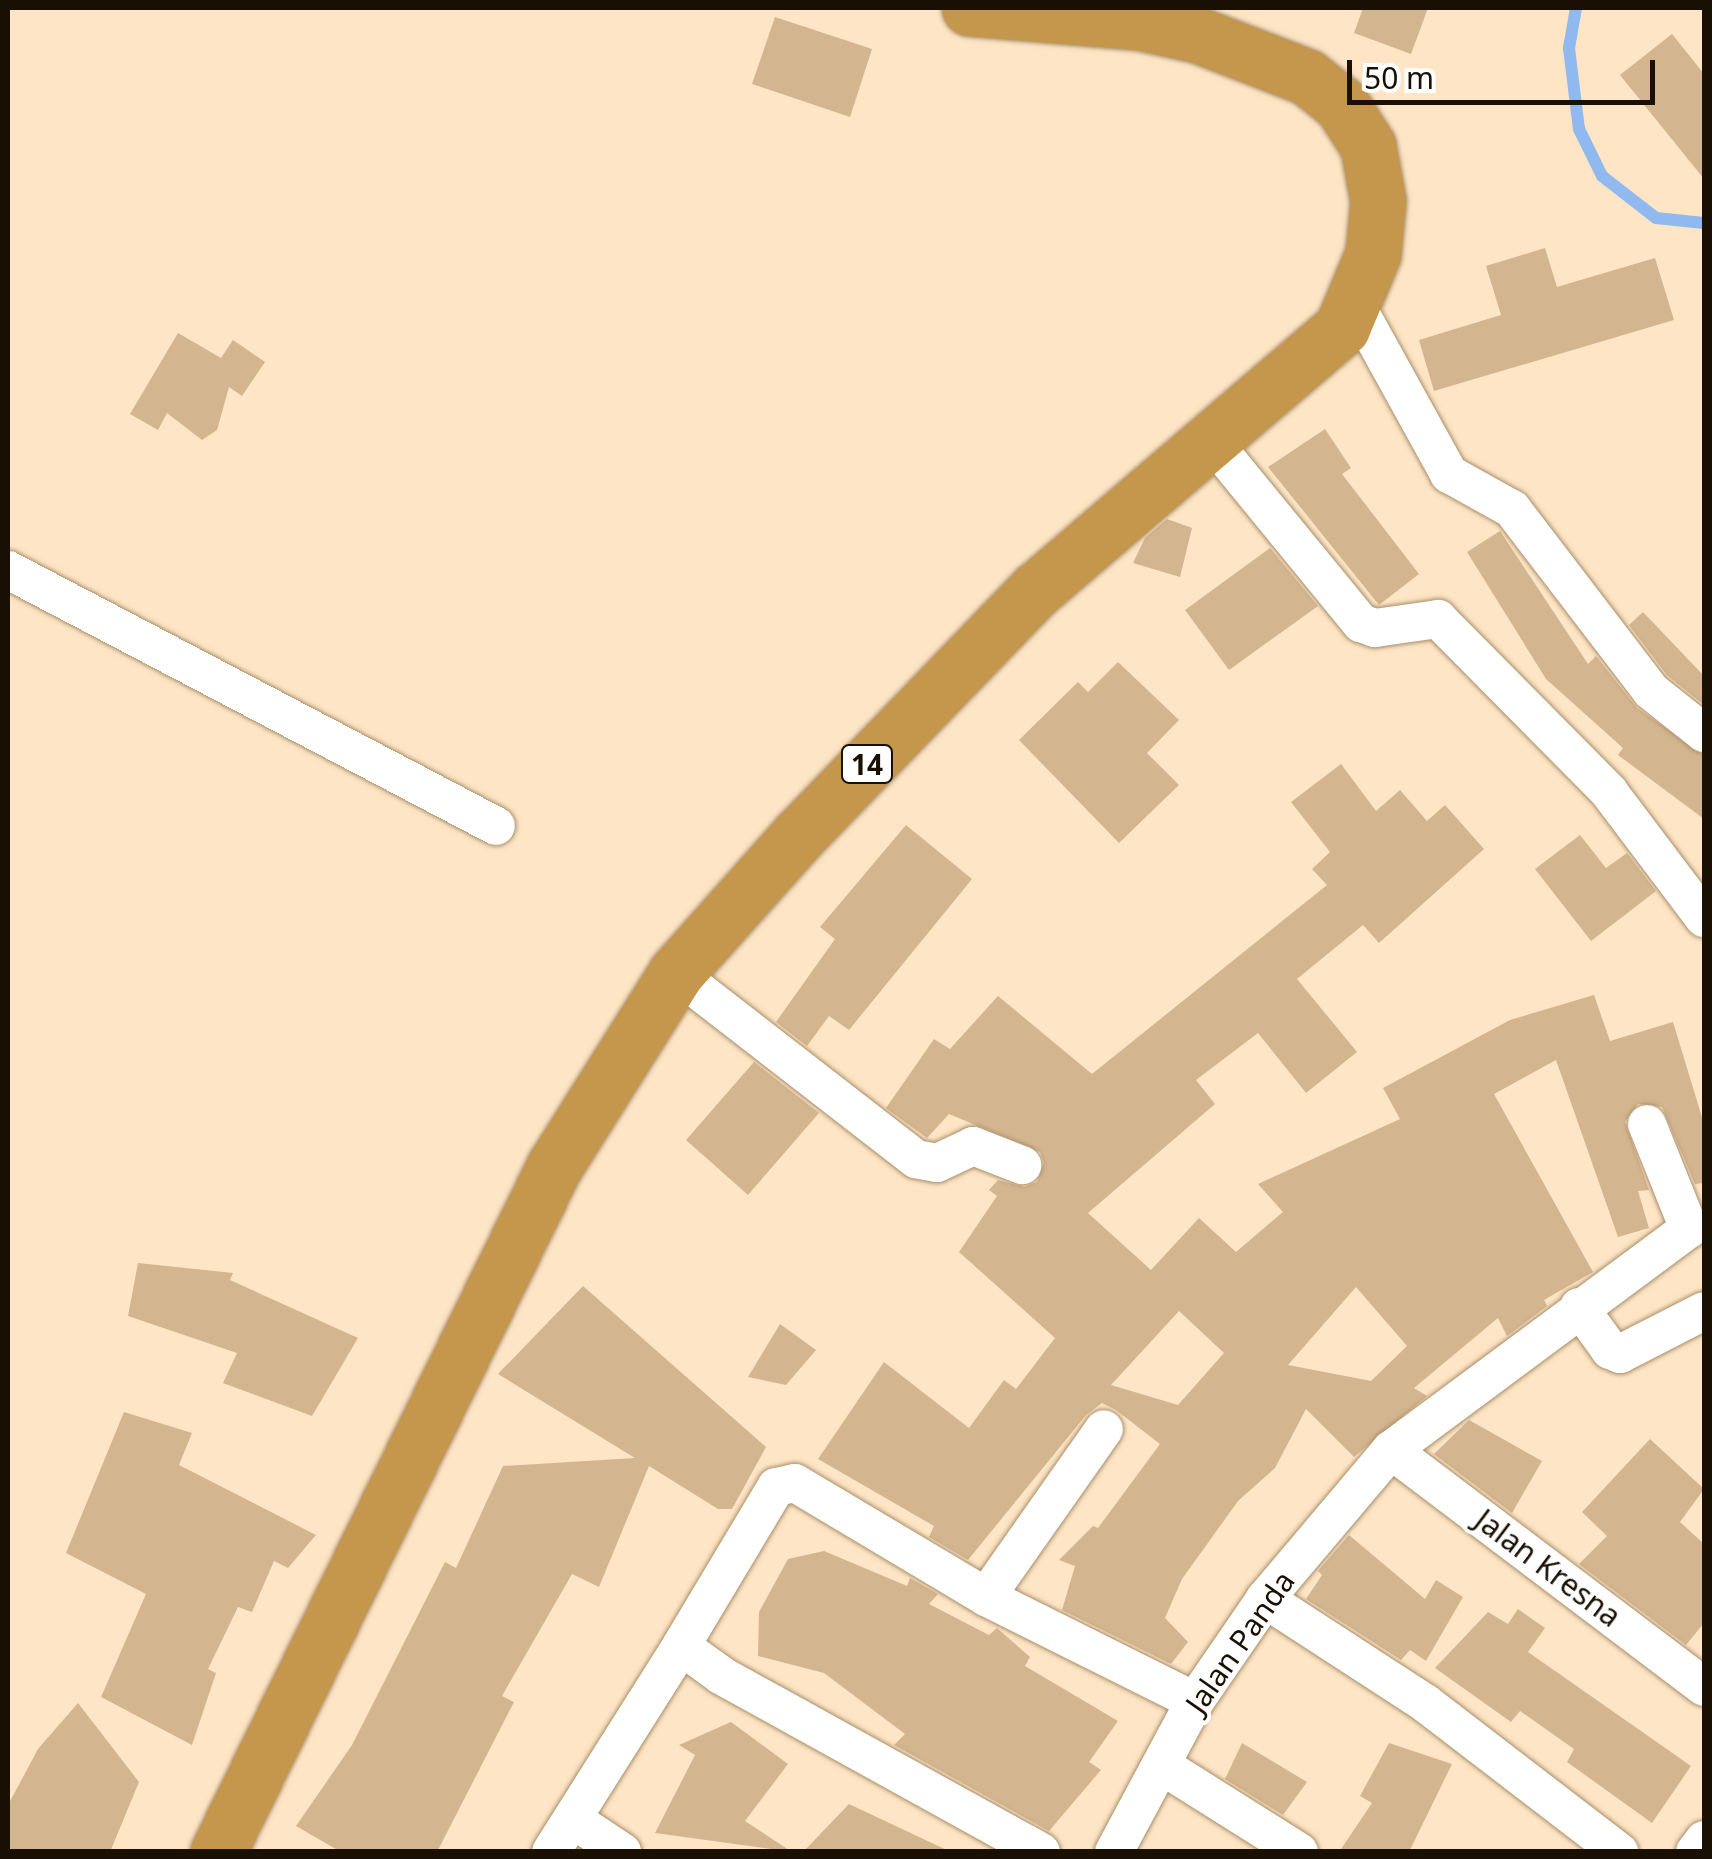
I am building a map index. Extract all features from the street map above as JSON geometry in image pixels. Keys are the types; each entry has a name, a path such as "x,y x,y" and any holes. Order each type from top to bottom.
{"highway":[{"name":"14","path":"218,1852 554,1166 676,973 800,834 1036,590 1211,440 1312,360 1342,328 1373,254 1376,172 1357,125 1307,78 1198,36 1140,22 970,8"}],"street":[{"path":"1354,300 1449,474 1512,509 1651,691 1704,734"},
{"path":"1211,440 1361,623 1375,628 1438,618 1608,792 1704,918"},
{"path":"8,570 496,826"},
{"path":"676,973 916,1158 938,1162 974,1146 1022,1166"},
{"name":"Jalan Panda","path":"1114,1852 1195,1701 1265,1599 1391,1450 1689,1229 1647,1124"},
{"path":"1579,1308 1610,1350 1620,1354 1704,1311"},
{"path":"986,1596 1104,1429"},
{"name":"Jalan Kresna","path":"1391,1450 1698,1669"},
{"path":"552,1852 784,1482 986,1596 1195,1701"},
{"path":"1265,1599 1425,1703 1619,1852"},
{"path":"681,1646 721,1675 1041,1852"},
{"path":"1160,1766 1299,1852"},
{"path":"574,1820 622,1852"},
{"path":"1695,1852 1704,1840"}],"building":[{"path":"1363,8 1428,8 1411,54 1354,33"},
{"path":"775,17 872,49 850,117 752,84"},
{"path":"1672,34 1704,74 1704,179 1620,75"},
{"path":"1545,248 1557,287 1655,258 1674,320 1434,391 1419,340 1501,315 1486,266"},
{"path":"178,333 221,358 233,340 265,362 242,396 229,387 217,430 202,440 167,413 158,430 130,414"},
{"path":"1325,429 1351,468 1342,474 1419,574 1379,605 1268,467"},
{"path":"1167,519 1192,528 1180,577 1133,563 1145,538"},
{"path":"1500,531 1588,664 1596,656 1637,708 1704,755 1704,819 1618,755 1623,748 1546,679 1467,552"},
{"path":"1270,548 1318,606 1229,670 1185,610"},
{"path":"1643,612 1704,676 1704,705 1667,675 1629,625"},
{"path":"1118,662 1179,720 1147,753 1179,785 1119,843 1019,740 1078,682 1088,692"},
{"path":"1341,764 1376,811 1400,790 1427,821 1445,805 1484,849 1379,943 1363,925 1297,979 1357,1052 1306,1093 1258,1033 1196,1080 1215,1104 1088,1213 1151,1270 1199,1218 1236,1252 1283,1212 1258,1184 1400,1119 1383,1088 1510,1020 1594,995 1610,1041 1673,1022 1704,1124 1704,1183 1695,1184 1662,1107 1638,1104 1625,1122 1649,1190 1638,1191 1649,1228 1618,1237 1556,1060 1494,1094 1593,1272 1544,1300 1547,1306 1507,1336 1498,1318 1414,1388 1427,1396 1354,1457 1306,1409 1275,1468 1238,1501 1182,1579 1165,1618 1188,1642 1171,1664 1062,1610 1075,1566 1059,1560 1093,1526 1098,1528 1160,1444 1116,1410 1102,1403 1086,1415 968,1560 929,1537 934,1526 818,1459 884,1362 969,1428 1004,1380 1016,1389 1055,1338 959,1252 997,1196 989,1190 998,1180 1024,1187 1037,1182 1044,1163 1040,1152 949,1114 927,1138 886,1108 934,1039 950,1049 998,996 1092,1074 1327,885 1312,869 1330,852 1291,802","holes":["1356,1287 1407,1346 1371,1381 1288,1365","1179,1311 1224,1353 1178,1405 1111,1385"]},
{"path":"906,825 972,879 849,1030 829,1016 807,1046 776,1022 835,939 820,927"},
{"path":"1580,835 1606,868 1627,853 1656,891 1591,941 1535,869"},
{"path":"754,1062 819,1113 748,1195 686,1140"},
{"path":"138,1263 233,1273 230,1280 358,1338 312,1416 223,1383 237,1353 128,1316"},
{"path":"583,1286 766,1447 732,1509 718,1509 649,1466 599,1587 572,1574 502,1696 514,1702 437,1852 341,1852 296,1826 352,1745 445,1562 456,1568 503,1466 635,1458 498,1374"},
{"path":"780,1324 816,1350 786,1385 748,1377"},
{"path":"124,1412 192,1433 179,1465 316,1535 288,1568 274,1561 252,1612 238,1607 208,1669 216,1673 192,1745 101,1697 146,1594 66,1553"},
{"path":"1469,1420 1542,1461 1512,1513 1434,1454"},
{"path":"1650,1439 1704,1489 1680,1522 1704,1544 1704,1623 1686,1645 1579,1564 1607,1536 1582,1512"},
{"path":"1349,1535 1425,1599 1436,1580 1463,1597 1426,1661 1410,1650 1401,1660 1306,1599 1322,1575 1318,1571"},
{"path":"824,1551 907,1586 910,1578 938,1594 929,1604 989,1635 997,1628 1030,1657 1025,1666 1118,1721 1089,1762 1101,1770 1049,1831 894,1745 905,1734 824,1673 758,1656 759,1612 788,1559"},
{"path":"1518,1609 1545,1628 1528,1652 1691,1766 1652,1823 1567,1762 1574,1749 1520,1711 1511,1722 1435,1668 1488,1612 1508,1624"},
{"path":"78,1703 139,1782 110,1852 8,1852 8,1805 38,1749"},
{"path":"731,1722 788,1764 745,1821 792,1852 655,1833 695,1755 679,1745"},
{"path":"1242,1743 1307,1782 1283,1815 1225,1779"},
{"path":"1389,1743 1452,1764 1409,1852 1339,1852 1372,1803 1360,1796"},
{"path":"849,1804 951,1852 803,1852"}],"waterway":[{"path":"1576,8 1569,48 1579,129 1602,176 1656,218 1704,223"}]}
